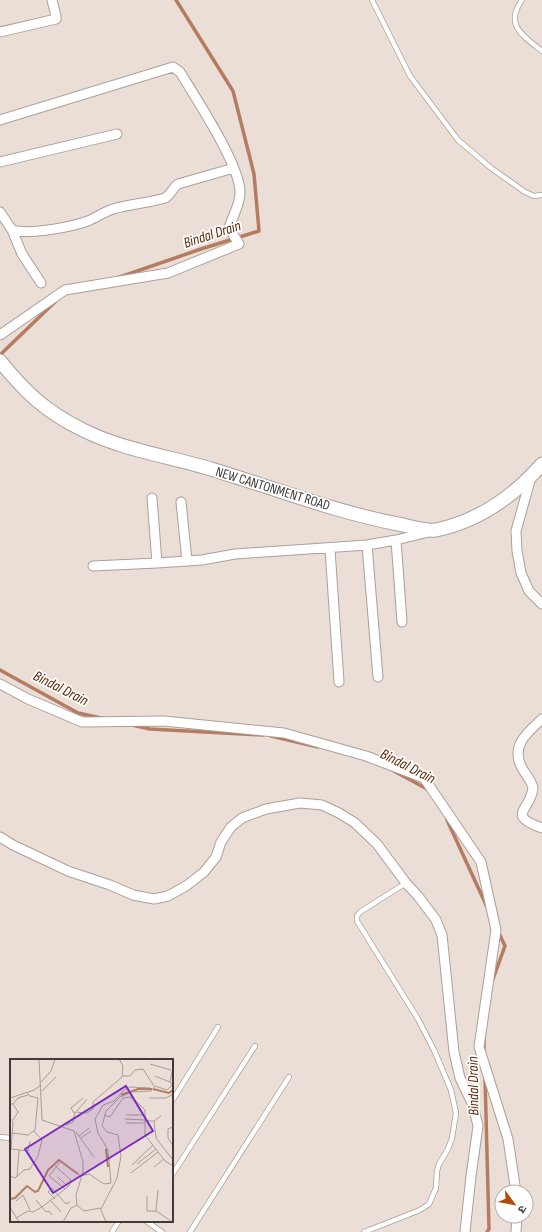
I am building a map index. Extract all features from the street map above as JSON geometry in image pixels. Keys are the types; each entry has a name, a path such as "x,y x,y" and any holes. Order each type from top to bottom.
{"street":[{"path":"0,32 54,20 56,16 52,0"},
{"path":"0,120 173,67 180,72 220,140 234,168 239,182 240,195 230,228 239,244 168,272 65,290 0,335"},
{"path":"0,162 117,134"},
{"path":"12,230 22,232 62,228 78,224 114,209 165,198 171,194 174,187 178,184 234,168"},
{"path":"0,212 12,230 22,254 41,283"},
{"name":"NEW CANTONMENT ROAD","path":"0,361 18,383 38,403 84,431 111,442 209,469 375,520 434,530 473,518 502,502 542,464"},
{"name":"NEW CANTONMENT ROAD","path":"531,476 516,531 517,551 521,573 529,591 542,604"},
{"path":"152,498 157,563"},
{"path":"181,502 187,561"},
{"path":"93,566 187,561 235,554 330,549 396,540 434,530"},
{"path":"396,540 402,622"},
{"path":"367,545 378,677"},
{"path":"330,549 339,682"},
{"path":"0,684 28,699 82,722 164,721 284,733 366,756 424,778 481,862 496,930 479,1047 508,1139 515,1184"},
{"path":"542,719 527,733 519,745 518,760 533,788 522,816 524,820 529,823 542,828"},
{"path":"0,837 13,846 68,872 133,894 154,899 168,896 186,886 204,872 216,857 222,842 231,827 242,818 266,809 300,803 322,805 355,823 377,844 406,883 418,896 436,920 442,935 454,1052 460,1078 473,1105 478,1126 465,1232"}],"lane":[{"path":"372,0 410,76 458,140 491,168 526,192 534,196 542,195"},
{"path":"522,0 514,14 515,24 522,35 542,51"},
{"path":"364,1232 420,1210 429,1204 436,1188 439,1164 448,1149 455,1126 455,1103 434,1050 414,1012 356,921 360,912 406,883"},
{"path":"173,1098 218,1027"},
{"path":"173,1173 255,1046"},
{"path":"190,1232 289,1077"},
{"path":"0,1137 10,1138"},
{"path":"112,1232 118,1222"},
{"path":"147,1222 162,1232"}],"waterway":[{"name":"Bindal Drain","path":"117,278 259,231 254,174 233,91 176,0"},
{"name":"Bindal Drain","path":"0,355 57,300"},
{"name":"Bindal Drain","path":"0,670 78,713 101,718"},
{"name":"Bindal Drain","path":"132,725 150,729 263,735"},
{"name":"Bindal Drain","path":"271,736 318,747"},
{"name":"Bindal Drain","path":"392,770 429,790"},
{"name":"Bindal Drain","path":"447,820 487,907"},
{"name":"Bindal Drain","path":"493,979 505,946 498,931"},
{"name":"Bindal Drain","path":"484,1039 484,1053"},
{"name":"Bindal Drain","path":"485,1077 489,1229 487,1232"}]}
